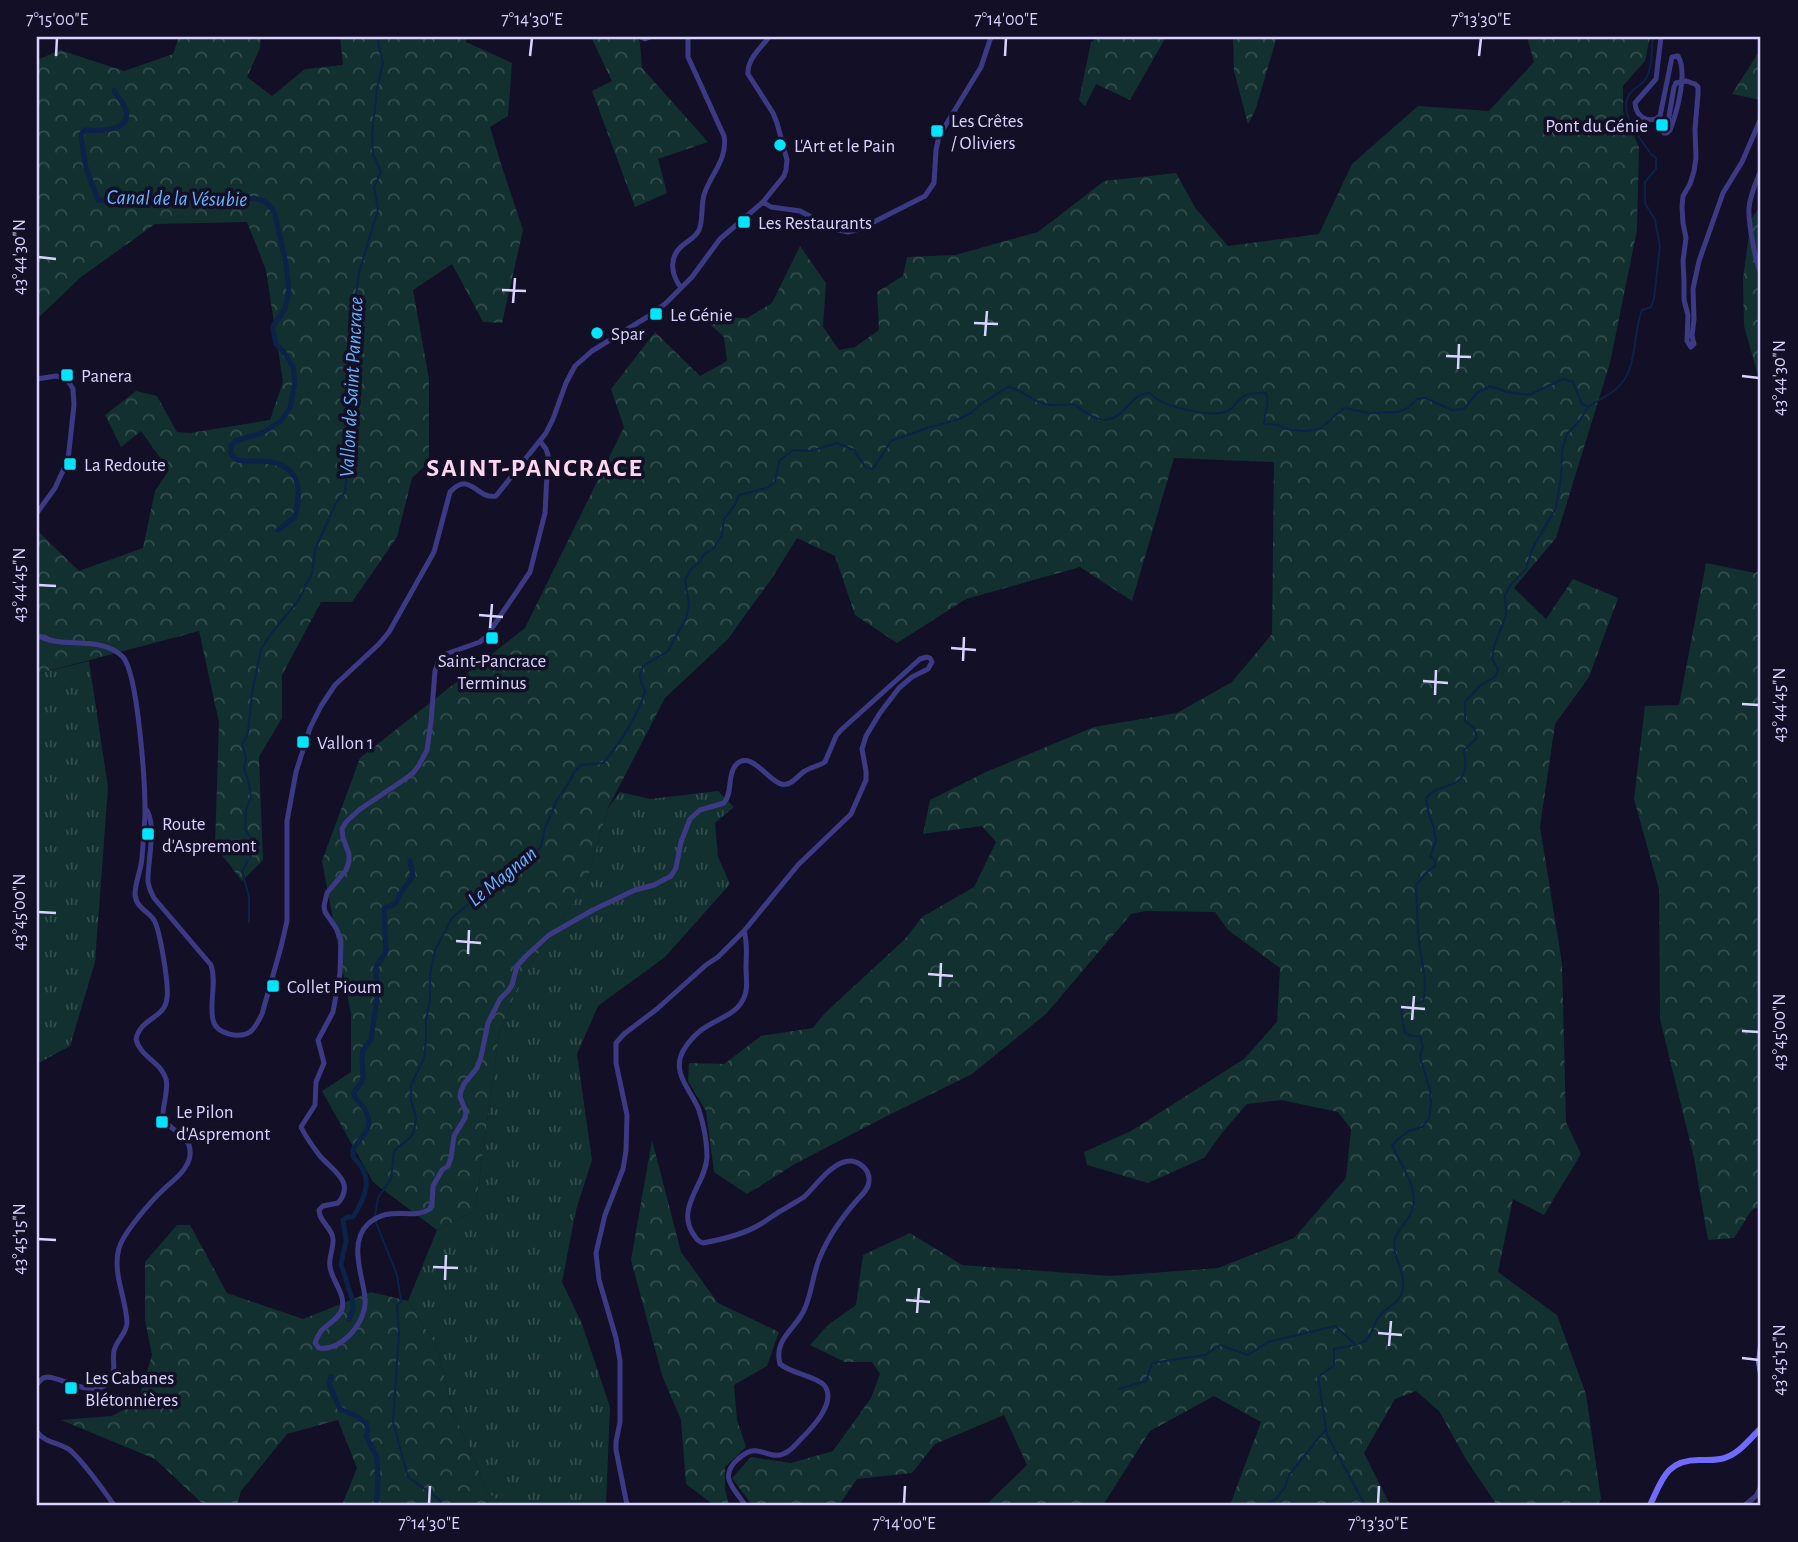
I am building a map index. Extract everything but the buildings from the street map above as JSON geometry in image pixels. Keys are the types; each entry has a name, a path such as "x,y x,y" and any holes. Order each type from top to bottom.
{"main road":[{"path":"1761,1346 1761,1374"},
{"path":"1650,1505 1665,1474 1673,1466 1693,1460 1729,1457 1761,1428"}],"street":[{"path":"641,37 650,37"},
{"path":"681,288 673,277 673,259 699,228 705,191 725,145 724,136 688,57 688,37"},
{"path":"145,808 150,814 150,891 211,965 215,1026 229,1034 248,1033 258,1023 262,1014 281,947 288,910 289,803 298,766 315,718 335,685 379,645 389,632 434,552 450,492 455,487 466,484 485,496 494,497 540,441 551,423 575,366 593,351 652,314 681,288 720,239 762,202 784,176 787,166 773,113 748,74 747,68 769,37"},
{"path":"762,202 771,207 800,211 834,229 848,232 860,229 925,195 934,183 939,136 981,67 991,37"},
{"path":"1661,37 1656,79 1635,103 1637,113 1644,118 1656,119 1660,116 1672,57 1678,56 1682,72 1679,100 1669,132 1664,133 1663,130 1668,122 1676,83 1686,81 1698,87 1696,158 1682,206 1686,238 1684,300 1688,315 1687,341 1691,347 1694,345 1693,289 1699,261 1723,193 1742,162 1761,118"},
{"path":"1761,170 1749,208 1755,257 1761,273"},
{"path":"37,379 56,376 67,379 73,389 74,405 68,460 55,488 37,513"},
{"path":"540,441 547,449 548,455 545,513 529,575 486,637 480,642 446,654 439,660 435,671 427,750 413,773 368,803 344,825 342,834 349,854 348,866 329,890 324,902 325,912 341,940 340,973 333,1012 318,1040 324,1062 315,1086 315,1105 302,1127 320,1155 340,1176 345,1188 338,1203 323,1206 319,1210 321,1220 332,1234 329,1263 342,1298 338,1317 321,1329 315,1343 319,1348 329,1348 342,1342 362,1317 365,1298 360,1279 358,1250 366,1225 387,1213 420,1213 430,1209 433,1186 448,1166 454,1136 465,1118 461,1091 479,1063 492,1012 508,991 517,967 549,935 593,910 671,876 676,868 681,842 690,819 700,810 724,803 730,792 733,769 740,762 753,762 780,784 789,784 809,769 825,762 836,736 920,659 925,657 932,661 931,666 899,688 866,736 862,749 866,780 851,814 798,865 744,931 718,957 624,1034 615,1046 628,1136 623,1169 606,1215 596,1253 598,1280 616,1338 620,1361 620,1422 616,1450 626,1505"},
{"path":"37,635 53,642 103,646 120,655 130,671 136,698 145,808 142,864 136,897 141,908 156,923 167,997 161,1011 141,1026 136,1039 140,1049 164,1075 166,1090 163,1118 188,1144 190,1158 182,1173 155,1199 134,1225 118,1251 119,1285 127,1321 124,1333 115,1347 114,1369 110,1381 95,1389 53,1378 43,1378 37,1384"},
{"path":"744,931 747,988 745,996 730,1014 698,1032 680,1060 680,1074 698,1108 707,1143 706,1169 691,1201 689,1227 697,1240 703,1243 751,1229 797,1202 841,1162 849,1160 859,1163 869,1175 867,1188 846,1212 819,1258 804,1311 780,1343 780,1364 824,1386 828,1400 824,1411 788,1452 780,1456 749,1451 732,1465 728,1471 729,1480 745,1505"},
{"path":"37,1432 44,1440 64,1447 74,1454 114,1505"},
{"path":"1745,1505 1756,1496 1761,1486"}],"green space":[{"path":"179,37 261,37 260,48 247,77 272,96 305,69 343,65 340,37 467,37 466,42 512,63 508,116 490,127 523,230 502,323 483,322 452,264 413,290 429,379 429,462 412,478 397,537 352,602 321,602 282,675 282,718 259,757 263,860 242,881 215,846 219,722 199,631 37,674 37,530 79,571 143,548 155,491 169,470 141,431 121,447 105,415 136,391 157,396 177,432 190,433 270,420 283,382 266,270 247,222 155,224 81,277 37,319 37,60 60,50 124,71 173,54"},
{"path":"591,37 638,37 642,68 708,142 658,159 667,193 635,207 592,91 612,81"},
{"path":"1099,37 1166,37 1130,100 1096,84 1085,106 1079,100 1091,42"},
{"path":"1233,37 1277,37 1255,111 1248,124 1234,71"},
{"path":"1527,37 1650,37 1645,61 1623,86 1623,112 1639,147 1637,230 1610,363 1556,538 1514,588 1546,619 1573,579 1618,598 1589,677 1555,724 1540,827 1562,963 1566,1122 1581,1154 1544,1215 1513,1199 1498,1272 1557,1315 1586,1394 1601,1499 1597,1505 1497,1505 1467,1461 1439,1411 1416,1391 1395,1399 1364,1453 1390,1505 1230,1505 1261,1422 1214,1396 1150,1431 1103,1505 986,1505 1027,1465 1004,1415 935,1444 912,1473 857,1479 839,1505 752,1505 732,1478 751,1457 791,1463 833,1451 871,1398 880,1374 872,1362 845,1362 810,1345 828,1325 856,1305 863,1255 910,1233 962,1265 1110,1276 1218,1268 1294,1238 1346,1178 1351,1129 1338,1112 1281,1100 1247,1104 1204,1158 1148,1183 1087,1165 1084,1152 1131,1131 1244,1059 1277,1022 1280,968 1228,930 1215,912 1145,911 1131,914 1046,1014 972,1074 795,1164 747,1194 714,1172 706,1111 688,1081 689,1063 724,1064 761,1036 813,1028 825,1013 905,939 922,917 974,887 996,842 982,826 923,834 930,800 986,772 1094,727 1177,713 1232,682 1272,634 1274,462 1174,458 1132,601 1080,567 966,599 897,643 855,615 835,556 797,538 728,639 665,698 608,808 586,884 522,977 499,1033 475,1211 437,1230 373,1182 322,1091 351,1072 351,1014 322,861 360,758 525,628 624,427 611,389 655,332 700,376 727,361 724,337 702,317 747,318 772,303 800,246 826,283 823,327 839,350 855,347 879,330 877,292 903,276 907,257 955,255 1038,232 1104,181 1176,173 1196,209 1228,246 1319,234 1352,164 1418,106 1489,111 1534,62"},
{"path":"1759,37 1761,100 1732,94 1758,53"},
{"path":"1761,205 1761,386 1744,326 1743,279 1751,219"},
{"path":"1706,563 1755,573 1761,569 1761,1205 1751,1211 1734,1238 1708,1240 1694,1158 1660,1019 1659,889 1634,799 1645,706 1679,705"},
{"path":"89,661 108,787 95,962 70,1046 37,1064 37,674"},
{"path":"718,791 734,807 715,823 718,857 730,884 665,957 598,1006 577,1054 592,1160 576,1210 562,1282 582,1324 610,1407 606,1505 506,1505 486,1492 475,1460 454,1415 437,1347 408,1301 437,1230 475,1211 499,1033 522,977 586,884 608,808 620,792 650,799"},
{"path":"652,1140 681,1252 718,1303 779,1332 767,1366 734,1385 737,1420 746,1447 725,1467 725,1489 729,1505 714,1505 686,1484 681,1420 662,1375 631,1260"},
{"path":"177,1225 190,1225 227,1293 303,1319 371,1292 408,1301 437,1347 454,1415 475,1460 486,1492 506,1505 342,1505 357,1468 338,1420 287,1434 241,1491 237,1505 204,1505 155,1459 61,1420 112,1416 138,1402 152,1355 145,1320 145,1262"}],"waterway":[{"name":"Vallon de Saint Pancrace","path":"249,922 249,897 242,871 251,856 254,843 245,829 246,810 251,797 242,745 248,733 252,693 261,649 298,601 312,573 315,550 336,503 345,492 347,434 355,384 355,305 359,273 378,209 374,187 381,172 373,154 372,135 377,88 383,63 379,37"},
{"name":"Le Magnan","path":"375,1215 378,1198 391,1179 394,1151 411,1137 414,1131 416,1118 411,1085 424,1058 430,976 435,950 452,918 495,877 525,860 541,847 545,828 557,800 574,772 581,765 603,763 622,738 645,691 640,675 643,666 668,651 686,618 689,603 685,580 691,569 700,562 704,554 713,549 722,535 724,519 739,495 767,488 775,482 779,461 793,450 811,451 837,443 854,450 866,468 873,469 891,441 957,420 1008,387 1043,404 1074,404 1094,417 1107,420 1120,414 1137,397 1150,393 1175,407 1210,413 1228,411 1245,396 1266,393 1268,402 1264,424 1306,431 1320,429 1344,408 1370,413 1398,412 1408,408 1417,399 1425,398 1452,410 1464,409 1477,393 1490,386 1529,395 1563,379 1573,382 1582,404 1588,407 1613,392 1623,381 1632,362 1642,310 1651,307 1654,299 1660,246 1655,220 1645,203 1645,182 1656,169 1656,158 1637,134 1626,110 1629,95 1648,75 1653,37"},
{"name":"Canal de la Vésubie","path":"114,90 126,110 124,123 113,129 85,130 81,138 86,168 98,200 116,201 159,196 257,199 268,204 275,214 289,291 285,309 273,330 276,344 293,367 295,382 290,408 281,421 262,433 235,441 231,446 231,454 237,460 267,461 281,465 294,475 298,490 295,517 278,530"},
{"path":"1365,1505 1327,1435 1318,1377 1334,1365 1334,1349 1358,1344 1367,1339 1378,1318 1399,1299 1403,1288 1394,1244 1396,1235 1412,1211 1414,1195 1392,1146 1409,1131 1422,1127 1429,1119 1431,1104 1430,1090 1420,1057 1423,1047 1420,1036 1405,1033 1401,1010 1423,1001 1425,994 1416,885 1435,866 1435,860 1430,856 1436,841 1426,798 1460,780 1463,775 1464,750 1477,738 1474,728 1465,721 1465,702 1481,685 1496,676 1498,669 1492,659 1494,646 1506,616 1505,595 1526,569 1533,547 1556,508 1562,450 1567,434 1587,409"},
{"name":"Canal de la Vésubie","path":"349,1319 353,1302 341,1264 346,1241 343,1220 353,1217 365,1193 364,1171 353,1157 353,1149 367,1130 369,1120 353,1093 362,1082 363,1050 371,1040 377,997 376,967 386,951 384,908 396,903 413,876 410,861"},
{"name":"Le Magnan","path":"375,1220 397,1275 401,1301 397,1305 399,1334 393,1422 408,1477 439,1499 442,1505"},
{"path":"1119,1389 1146,1381 1152,1363 1205,1355 1220,1345 1248,1355 1268,1342 1335,1326 1355,1344"},
{"name":"Canal de la Vésubie","path":"331,1377 329,1384 340,1409 366,1423 366,1436 377,1457 376,1505"},
{"path":"1264,1505 1276,1499 1285,1487 1289,1475 1326,1429"}],"place":[{"name":"Pont du Génie","path":"1662,125"},
{"name":"Les Crêtes / Oliviers","path":"937,131"},
{"name":"L'Art et le Pain","path":"780,145"},
{"name":"Les Restaurants","path":"744,222"},
{"name":"Le Génie","path":"656,314"},
{"name":"Spar","path":"597,333"},
{"name":"Panera","path":"67,375"},
{"name":"La Redoute","path":"70,464"},
{"name":"Saint-Pancrace Terminus","path":"492,638"},
{"name":"Vallon 1","path":"303,742"},
{"name":"Route d'Aspremont","path":"148,834"},
{"name":"Collet Pioum","path":"273,986"},
{"name":"Le Pilon d'Aspremont","path":"162,1122"},
{"name":"Les Cabanes Blétonnières","path":"71,1388"}],"district":[{"name":"SAINT-PANCRACE","path":"535,467"}]}
